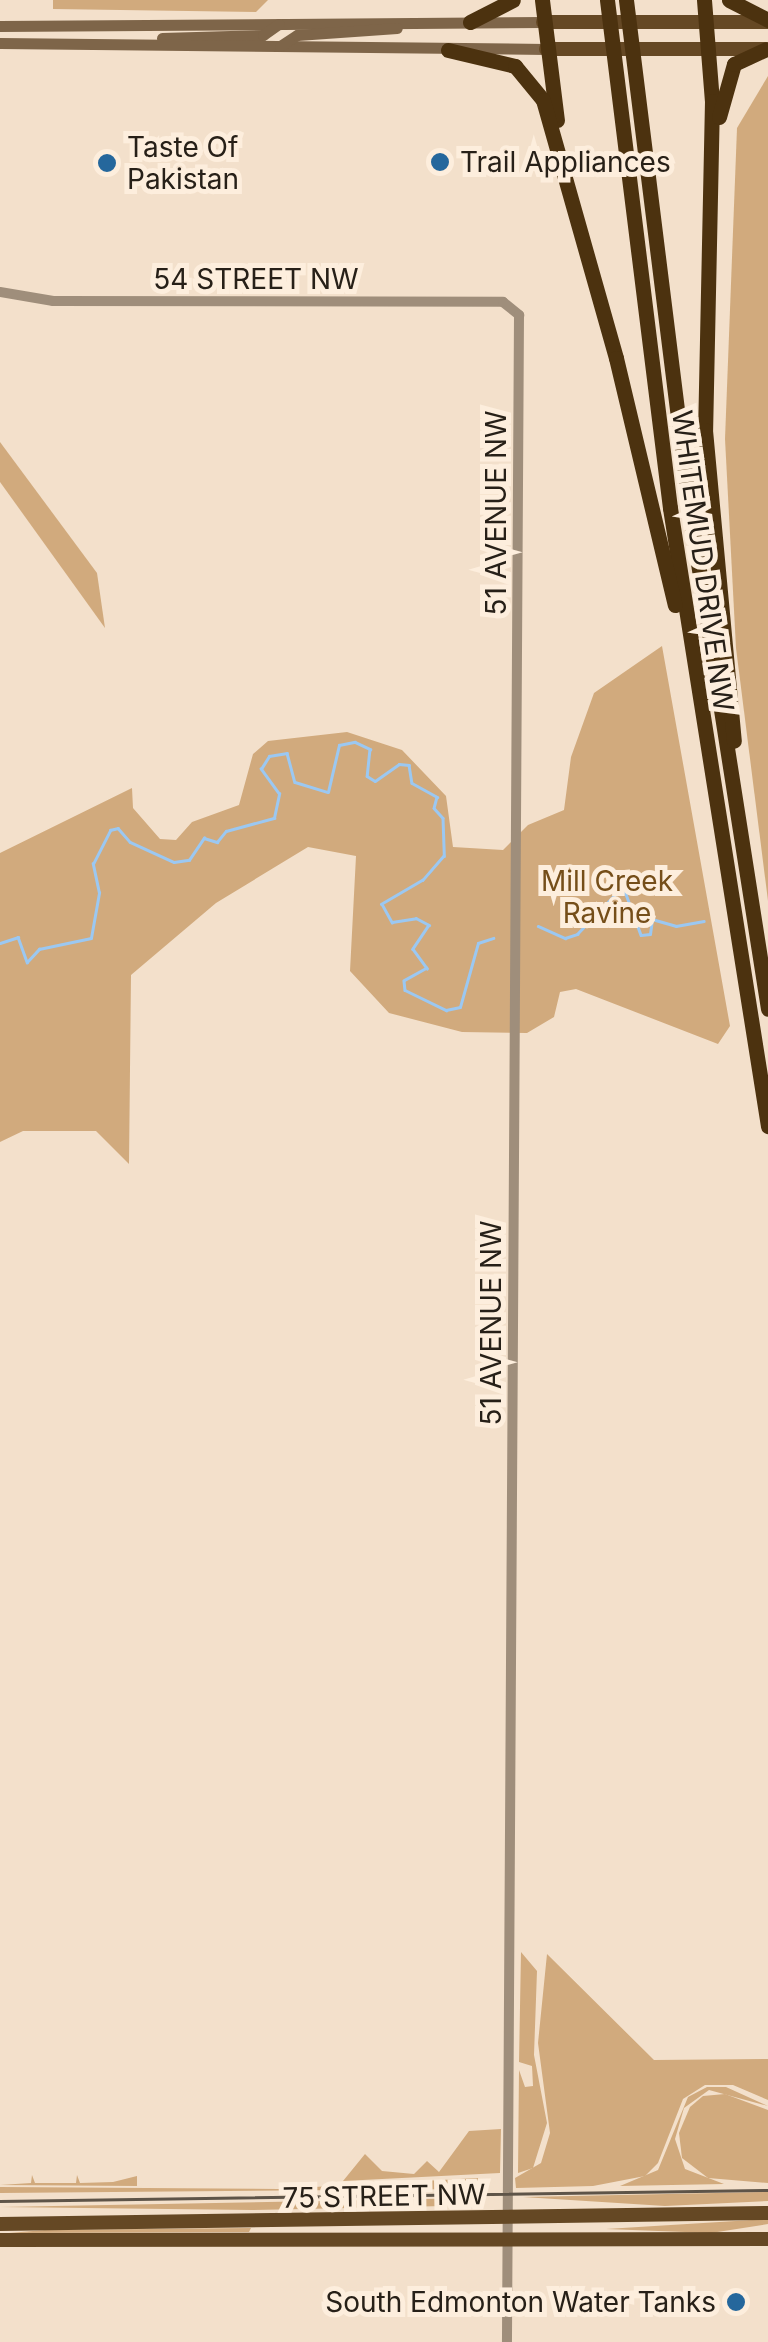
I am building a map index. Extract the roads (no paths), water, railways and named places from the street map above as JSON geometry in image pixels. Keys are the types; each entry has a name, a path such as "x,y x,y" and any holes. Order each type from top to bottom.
{"highway":[{"path":"470,22 512,0"},
{"path":"542,0 565,168"},
{"name":"WHITEMUD DRIVE NW","path":"607,0 694,675 768,1126"},
{"name":"WHITEMUD DRIVE NW","path":"626,0 688,506 768,1009"},
{"path":"704,0 711,165 706,430 743,865"},
{"path":"730,0 768,21"},
{"path":"711,165 731,71 742,58 767,49"},
{"path":"448,50 489,56 524,73 543,100 565,168 694,675"}],"main road":[{"path":"0,26 768,21"},
{"path":"280,46 297,36 420,23"},
{"path":"118,44 263,35 279,24"},
{"path":"0,44 448,50 767,49"},
{"name":"75 STREET NW","path":"0,2224 768,2213"},
{"path":"254,2239 266,2223"},
{"name":"75 STREET NW","path":"0,2240 508,2236 768,2239"}],"street":[{"name":"54 STREET NW","path":"0,292 53,301 513,306"},
{"name":"51 AVENUE NW","path":"507,2342 520,340 513,306"}],"waterway":[{"path":"0,943 18,937 27,962 39,949 91,938 99,893 93,864 110,830 118,828 130,842 174,862 189,860 204,838 217,842 226,831 274,818 279,794 261,769 269,756 287,753 295,782 328,792 339,745 355,742 370,749 367,776 375,781 399,764 409,765 412,783 437,797 434,808 443,818 444,856 423,880 382,904 392,922 416,918 429,925 413,949 427,968 404,981 405,990 446,1010 460,1007 478,943 493,938"},
{"path":"538,926 565,938 577,934 623,886 641,935 650,934 652,919 676,926 704,921"}],"tram line":[{"path":"0,2201 768,2190"}],"place":[{"name":"Trail Appliances","path":"440,162"},
{"name":"Taste Of Pakistan","path":"107,163"},
{"name":"South Edmonton Water Tanks","path":"736,2302"}],"park label":[{"name":"Mill Creek Ravine","path":"607,897"}]}
